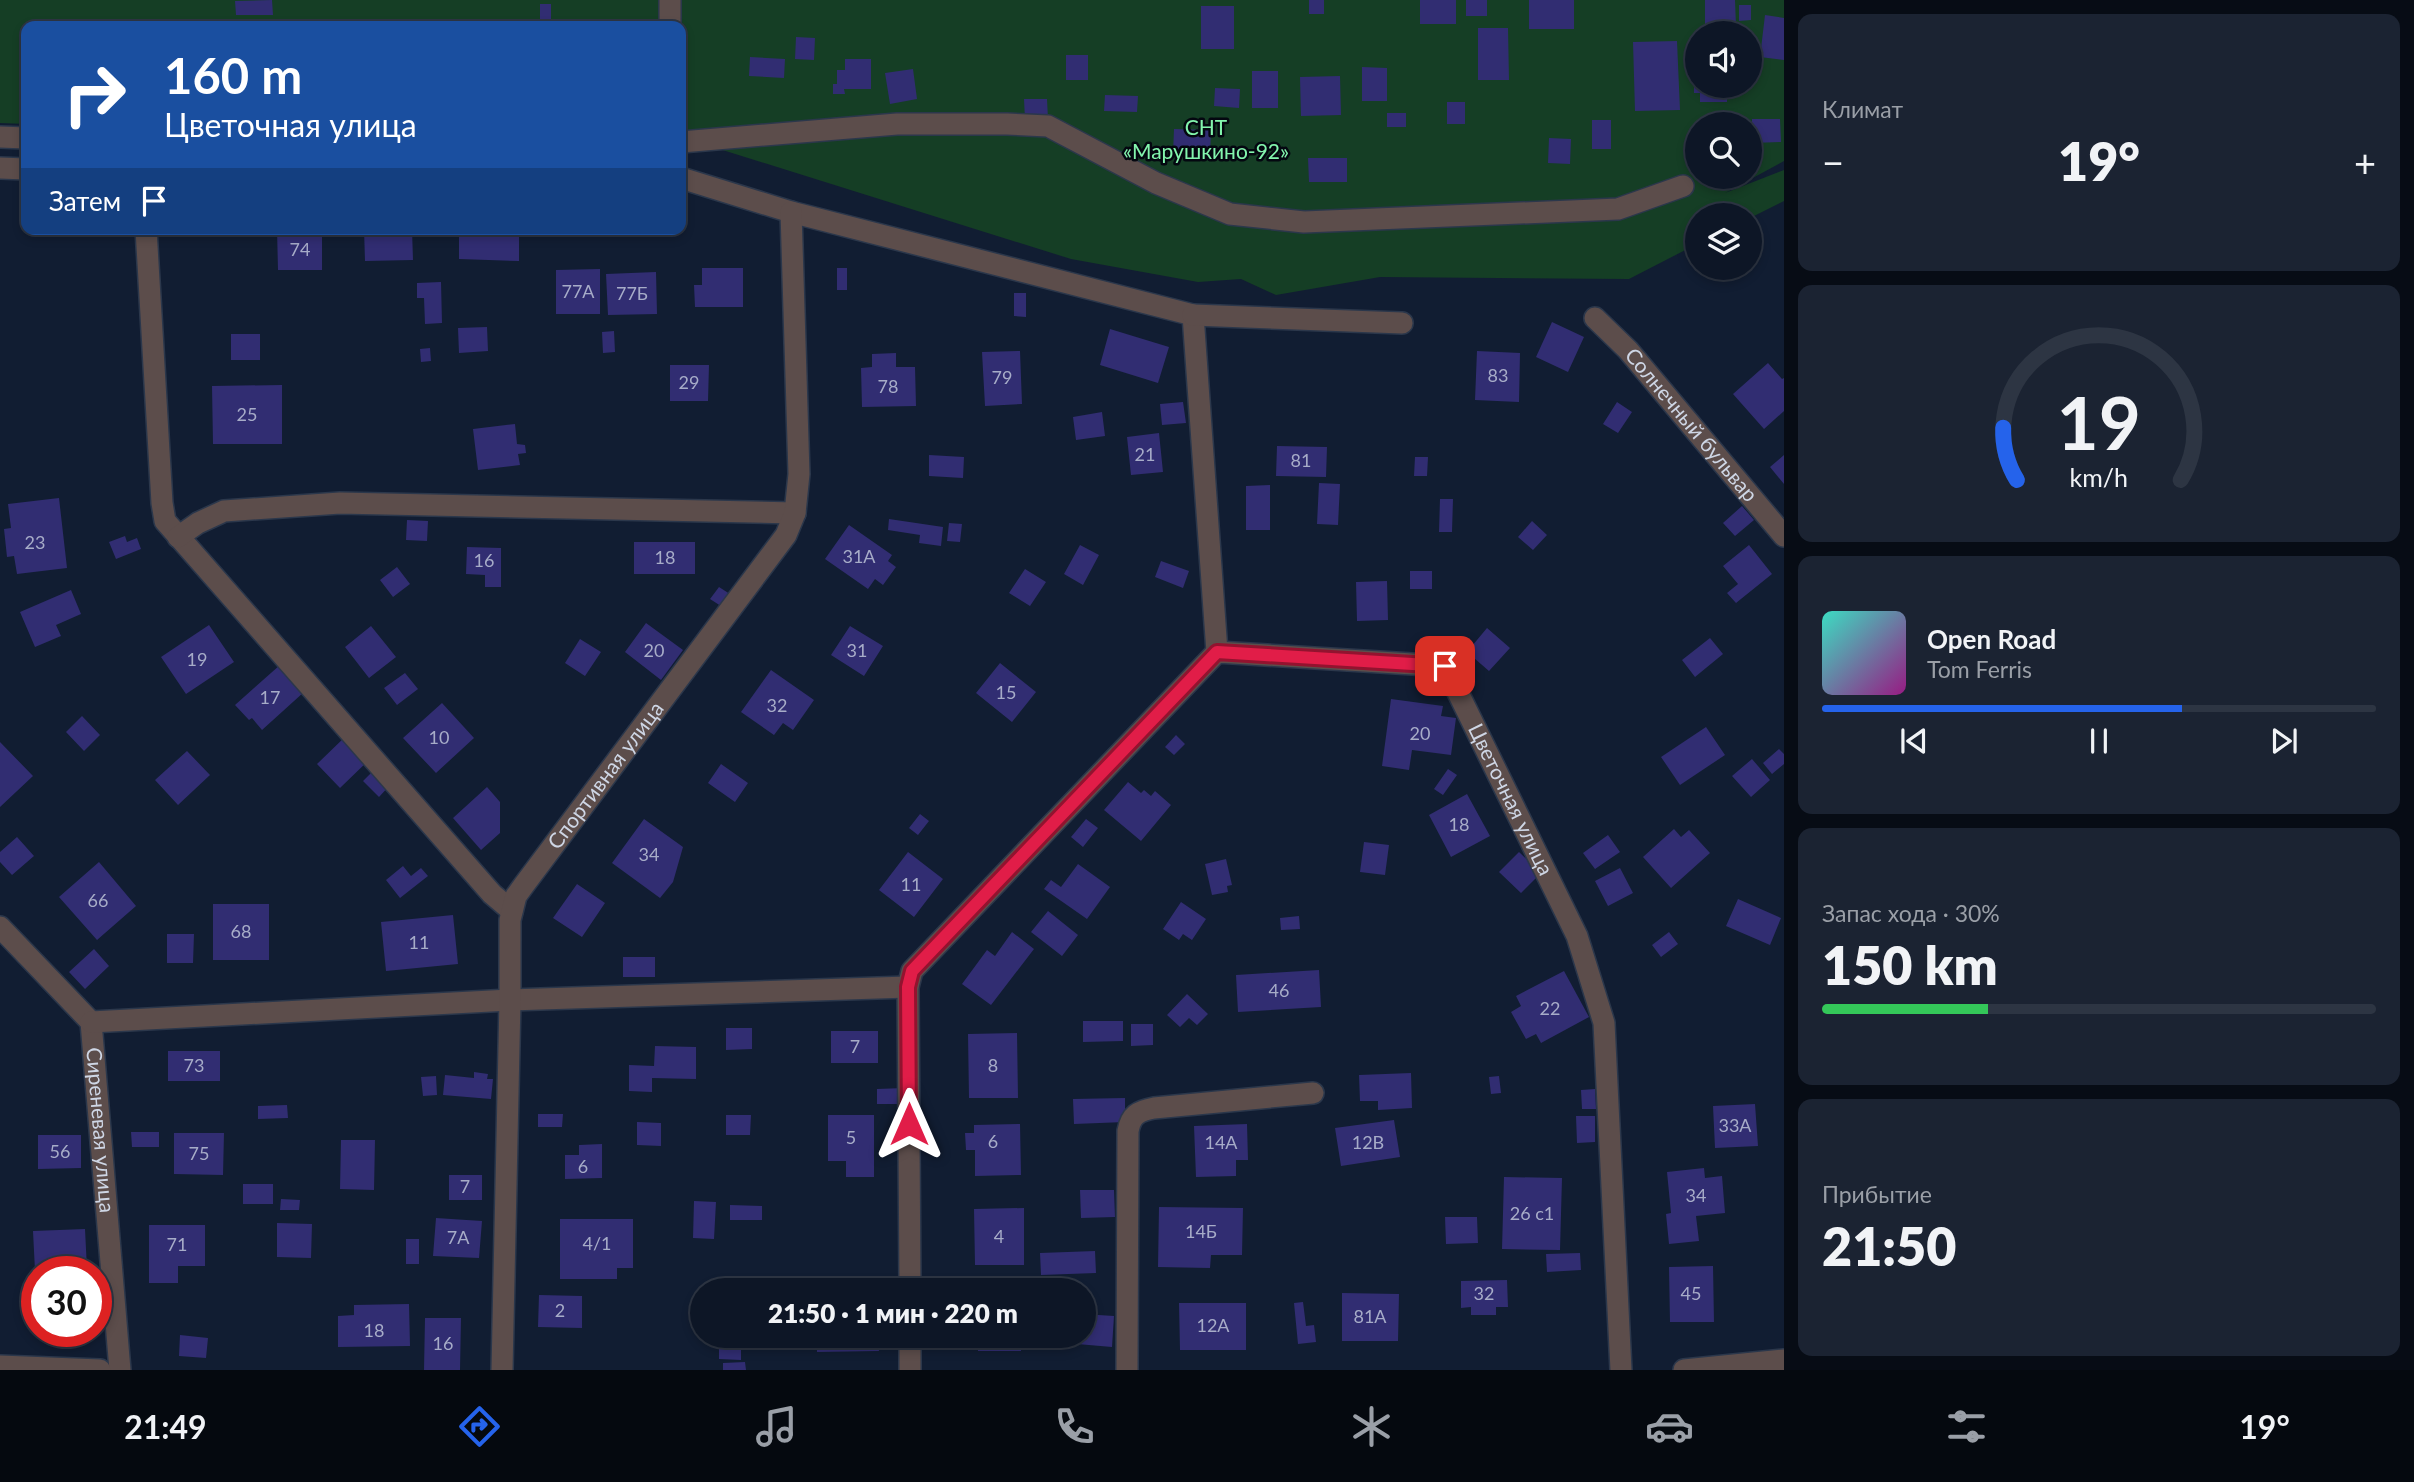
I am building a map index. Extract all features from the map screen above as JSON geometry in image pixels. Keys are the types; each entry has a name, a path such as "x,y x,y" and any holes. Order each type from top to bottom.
{"street":[{"path":"670,0 670,21"},
{"path":"686,142 897,124 1007,124 1048,127 1156,183 1230,214 1304,222 1618,209 1683,186"},
{"path":"0,136 21,138"},
{"path":"0,168 21,169"},
{"path":"686,180 791,212 1193,315 1402,323"},
{"name":"Спортивная улица","path":"502,1370 512,911 516,896 524,885 778,548 795,513 799,474 791,212"},
{"path":"146,235 165,521 500,902 512,911"},
{"path":"910,1278 908,987 912,971 1217,652 1193,315"},
{"name":"Солнечный бульвар","path":"1595,318 1628,350 1784,536"},
{"path":"178,537 198,523 224,511 340,503 795,513"},
{"name":"Цветочная улица","path":"1217,652 1445,666 1577,936 1601,1008 1604,1023 1621,1370"},
{"name":"Сиреневая улица","path":"0,927 91,1023 120,1370"},
{"path":"91,1023 510,1000 908,987"},
{"path":"1127,1370 1130,1120 1136,1113 1154,1108 1313,1093"},
{"path":"910,1348 910,1370"},
{"path":"1684,1370 1784,1360"},
{"path":"0,1366 100,1370"}],"green space":[{"name":"СНТ «Марушкино-92»","path":"0,0 1784,0 1784,161 1762,173 1762,112 1685,112 1685,189 1732,189 1725,193 1735,189 1762,189 1762,179 1784,170 1784,201 1762,212 1762,203 1685,203 1685,250 1629,279 1380,277 1276,295 1241,279 1198,282 1071,259 686,139 686,21 21,21 21,124 0,123"}],"building":[{"path":"272,0 273,15 236,15 235,1"},
{"path":"1309,0 1324,0 1324,14 1309,14"},
{"path":"1420,0 1456,0 1456,24 1420,24"},
{"path":"1466,0 1487,0 1487,16 1466,16"},
{"path":"1529,0 1574,0 1574,29 1529,29"},
{"path":"1705,0 1735,0 1736,21 1705,21"},
{"path":"540,4 551,4 551,19 540,19"},
{"path":"1739,5 1751,5 1751,20 1739,21"},
{"path":"1201,6 1234,6 1234,49 1201,49"},
{"path":"1765,15 1784,18 1784,60 1762,57"},
{"path":"1478,28 1508,28 1509,80 1478,80"},
{"path":"796,37 815,38 814,60 795,59"},
{"path":"1677,41 1680,110 1635,111 1633,42"},
{"path":"1066,55 1088,55 1088,80 1066,80"},
{"path":"750,57 785,59 784,78 749,76"},
{"path":"845,59 871,59 871,89 844,89 845,94 833,94 833,84 837,84 837,70 845,70"},
{"path":"1362,67 1387,68 1387,101 1362,101"},
{"path":"913,69 917,99 890,104 885,73"},
{"path":"1252,71 1278,71 1278,108 1252,108"},
{"path":"1340,76 1341,115 1301,116 1300,77"},
{"path":"1215,88 1240,89 1239,108 1214,106"},
{"path":"1105,95 1138,96 1137,112 1104,111"},
{"path":"1700,98 1727,98 1727,102 1700,102"},
{"path":"1024,99 1047,99 1048,119 1025,120"},
{"path":"1447,102 1465,102 1465,124 1447,124"},
{"path":"1387,113 1406,113 1406,127 1387,127"},
{"path":"1762,119 1780,119 1781,142 1762,143"},
{"path":"1592,120 1611,120 1611,149 1592,149"},
{"path":"1174,129 1211,130 1210,156 1173,154"},
{"path":"1549,138 1571,139 1570,164 1548,163"},
{"path":"1308,158 1347,158 1347,182 1309,182"},
{"path":"277,235 322,235 322,270 278,270"},
{"path":"364,235 412,235 413,260 365,261"},
{"path":"459,235 519,235 519,261 459,259"},
{"path":"702,268 743,268 743,307 695,307 694,285 702,285"},
{"path":"837,268 847,268 847,290 837,290"},
{"path":"600,269 600,314 556,314 556,270"},
{"path":"656,272 657,314 608,315 606,274"},
{"path":"441,282 442,323 425,324 424,298 417,298 417,283"},
{"path":"1014,293 1026,293 1026,317 1014,316"},
{"path":"1552,322 1584,337 1568,372 1536,357"},
{"path":"487,327 488,351 459,353 458,328"},
{"path":"1110,329 1169,347 1158,383 1100,365"},
{"path":"614,331 615,352 603,353 602,332"},
{"path":"231,334 260,334 260,360 231,360"},
{"path":"430,348 431,361 421,362 420,349"},
{"path":"1020,351 1022,404 985,406 982,352"},
{"path":"1477,351 1520,353 1519,402 1475,400"},
{"path":"896,353 896,367 915,367 916,406 862,407 861,368 872,367 872,354"},
{"path":"1768,363 1784,378 1784,411 1764,429 1733,394"},
{"path":"670,365 709,365 708,401 670,401"},
{"path":"282,385 282,444 213,444 212,386"},
{"path":"1183,402 1186,423 1162,425 1160,404"},
{"path":"1617,402 1632,412 1618,433 1603,424"},
{"path":"1102,412 1105,436 1076,440 1073,417"},
{"path":"515,424 517,444 525,445 526,453 518,454 520,465 478,470 473,429"},
{"path":"1159,433 1163,472 1131,475 1127,437"},
{"path":"1277,446 1327,447 1326,477 1276,476"},
{"path":"929,455 964,457 963,478 929,476"},
{"path":"1784,455 1784,484 1770,467"},
{"path":"1415,457 1428,457 1427,476 1414,476"},
{"path":"1319,483 1340,484 1338,525 1317,524"},
{"path":"1270,485 1270,530 1246,530 1246,486"},
{"path":"59,498 67,568 17,574 14,556 7,557 4,529 11,528 8,504"},
{"path":"1440,499 1453,499 1452,532 1439,532"},
{"path":"1742,506 1754,520 1735,536 1723,523"},
{"path":"889,519 943,527 941,546 919,543 920,535 888,530"},
{"path":"407,520 428,521 427,541 406,540"},
{"path":"1532,521 1547,535 1533,550 1518,537"},
{"path":"949,523 962,524 960,542 947,541"},
{"path":"849,525 892,555 888,561 896,567 883,585 875,579 868,589 825,559"},
{"path":"125,536 127,542 137,538 141,549 116,559 109,542"},
{"path":"634,542 695,542 695,574 634,574"},
{"path":"1080,545 1099,555 1083,585 1064,574"},
{"path":"1749,545 1772,574 1736,603 1727,593 1738,584 1723,566"},
{"path":"467,547 501,548 501,587 485,587 485,575 466,574"},
{"path":"1161,561 1189,571 1183,588 1155,577"},
{"path":"397,567 410,584 393,597 380,580"},
{"path":"1025,569 1046,582 1030,606 1009,593"},
{"path":"1410,571 1432,571 1432,589 1410,589"},
{"path":"1387,581 1388,620 1357,621 1356,582"},
{"path":"719,587 733,596 724,608 710,599"},
{"path":"71,590 81,614 56,625 61,636 35,647 20,612"},
{"path":"646,623 683,650 661,680 625,652"},
{"path":"209,625 234,662 186,694 161,657"},
{"path":"371,626 396,657 369,678 345,647"},
{"path":"850,626 883,646 864,676 831,655"},
{"path":"1487,628 1510,648 1489,671 1467,652"},
{"path":"1710,638 1723,654 1695,677 1682,660"},
{"path":"580,639 601,652 585,676 565,663"},
{"path":"1000,663 1036,692 1012,722 976,693"},
{"path":"280,665 304,692 262,730 235,705"},
{"path":"771,670 814,700 793,730 783,723 774,735 741,712"},
{"path":"405,673 418,689 397,705 384,688"},
{"path":"1391,699 1443,706 1441,716 1456,718 1451,755 1412,750 1409,770 1382,766"},
{"path":"442,703 474,738 436,773 403,738"},
{"path":"82,716 100,735 84,751 66,732"},
{"path":"1706,727 1725,755 1680,785 1661,757"},
{"path":"347,735 370,759 340,788 317,764"},
{"path":"1176,735 1185,744 1174,755 1165,747"},
{"path":"0,742 33,776 0,807"},
{"path":"1779,749 1784,754 1784,764 1772,774 1763,763"},
{"path":"187,751 210,775 178,805 155,780"},
{"path":"1752,759 1770,780 1751,797 1732,776"},
{"path":"721,764 748,783 735,802 708,783"},
{"path":"375,769 391,784 379,797 363,781"},
{"path":"1448,769 1457,775 1443,795 1434,789"},
{"path":"1128,782 1141,793 1144,790 1151,796 1155,791 1171,805 1141,841 1104,810"},
{"path":"487,787 500,802 500,833 481,850 453,818"},
{"path":"1467,794 1490,836 1451,857 1429,815"},
{"path":"920,814 929,821 918,835 909,828"},
{"path":"644,819 683,847 673,882 660,898 612,863"},
{"path":"1086,819 1098,828 1083,847 1071,837"},
{"path":"1674,829 1681,837 1689,830 1710,853 1671,888 1643,857"},
{"path":"1608,835 1620,852 1595,869 1583,853"},
{"path":"17,837 34,856 12,875 0,862 0,852"},
{"path":"1364,842 1389,845 1385,875 1360,872"},
{"path":"908,852 943,879 914,917 879,890"},
{"path":"1519,852 1541,873 1521,893 1499,872"},
{"path":"1226,859 1232,885 1227,886 1228,892 1212,895 1205,864"},
{"path":"99,862 136,906 97,940 59,897"},
{"path":"1078,864 1110,887 1087,919 1044,889 1051,880 1061,887"},
{"path":"403,866 411,876 421,868 428,876 400,898 386,880"},
{"path":"1620,868 1633,893 1608,906 1595,881"},
{"path":"577,884 605,903 582,937 553,918"},
{"path":"1738,899 1781,918 1770,945 1726,926"},
{"path":"1181,902 1206,919 1192,940 1183,934 1179,940 1163,929"},
{"path":"213,904 269,904 269,960 213,960"},
{"path":"1048,911 1078,935 1062,956 1031,932"},
{"path":"453,915 458,964 386,971 381,922"},
{"path":"1299,916 1300,929 1281,930 1280,918"},
{"path":"1012,932 1034,949 991,1005 962,984 987,950 995,956"},
{"path":"1669,932 1678,944 1661,957 1652,945"},
{"path":"167,934 194,934 193,963 167,963"},
{"path":"94,949 109,966 85,989 69,972"},
{"path":"623,957 655,957 655,977 623,977"},
{"path":"1319,970 1321,1007 1238,1012 1236,975"},
{"path":"1564,971 1589,1017 1541,1043 1536,1034 1526,1039 1511,1012 1521,1006 1516,996"},
{"path":"1187,994 1208,1014 1197,1025 1189,1018 1180,1027 1167,1015"},
{"path":"1083,1021 1123,1021 1123,1041 1083,1042"},
{"path":"1131,1024 1153,1024 1153,1045 1131,1046"},
{"path":"726,1028 752,1028 752,1049 726,1050"},
{"path":"831,1031 878,1031 878,1063 831,1063"},
{"path":"1017,1033 1018,1098 969,1098 968,1034"},
{"path":"655,1046 696,1047 696,1079 652,1078 652,1092 629,1091 629,1065 654,1066"},
{"path":"168,1051 220,1051 220,1081 168,1081"},
{"path":"474,1072 488,1074 487,1079 493,1079 491,1099 443,1095 445,1075 474,1078"},
{"path":"1411,1073 1412,1108 1378,1110 1378,1101 1360,1101 1359,1075"},
{"path":"436,1076 437,1095 423,1096 421,1077"},
{"path":"1499,1076 1501,1093 1491,1094 1489,1077"},
{"path":"904,1088 904,1104 877,1104 877,1089"},
{"path":"1595,1089 1596,1109 1582,1109 1581,1090"},
{"path":"1125,1098 1125,1122 1074,1124 1073,1099"},
{"path":"1755,1104 1758,1146 1715,1148 1713,1106"},
{"path":"287,1105 288,1118 258,1119 258,1106"},
{"path":"538,1114 563,1114 562,1127 538,1127"},
{"path":"726,1115 751,1115 750,1135 726,1135"},
{"path":"828,1115 874,1115 874,1177 846,1177 846,1161 828,1161"},
{"path":"1576,1116 1595,1116 1595,1142 1577,1143"},
{"path":"1394,1120 1400,1157 1341,1166 1335,1128"},
{"path":"637,1122 661,1123 661,1146 637,1145"},
{"path":"1020,1124 1021,1175 975,1176 975,1150 966,1150 965,1133 974,1133 974,1125"},
{"path":"1247,1124 1248,1160 1236,1160 1236,1176 1196,1177 1194,1126"},
{"path":"131,1132 159,1132 159,1147 132,1147"},
{"path":"174,1133 224,1133 223,1175 174,1174"},
{"path":"38,1135 81,1135 81,1168 38,1169"},
{"path":"341,1140 375,1140 374,1190 340,1189"},
{"path":"602,1144 602,1178 565,1179 565,1155 579,1155 579,1145"},
{"path":"1704,1168 1705,1178 1722,1176 1725,1213 1696,1216 1699,1241 1669,1244 1666,1214 1671,1213 1667,1172"},
{"path":"449,1175 482,1175 482,1200 449,1200"},
{"path":"1504,1177 1562,1178 1560,1250 1502,1249"},
{"path":"243,1184 273,1184 273,1204 243,1204"},
{"path":"1080,1190 1114,1190 1115,1217 1081,1218"},
{"path":"281,1199 300,1200 299,1210 280,1210"},
{"path":"694,1201 716,1202 714,1239 693,1238"},
{"path":"730,1205 762,1206 762,1220 730,1220"},
{"path":"1159,1207 1243,1208 1242,1255 1211,1255 1210,1268 1158,1267"},
{"path":"1024,1208 1024,1265 975,1265 974,1209"},
{"path":"1445,1217 1477,1217 1478,1243 1446,1244"},
{"path":"436,1218 482,1221 479,1258 433,1256"},
{"path":"560,1219 633,1219 633,1268 617,1268 617,1279 560,1279"},
{"path":"277,1223 312,1224 311,1258 277,1257"},
{"path":"149,1225 205,1225 205,1266 178,1266 178,1283 149,1283"},
{"path":"85,1229 86,1256 34,1256 33,1231"},
{"path":"406,1239 419,1239 419,1264 406,1264"},
{"path":"1095,1251 1096,1273 1041,1275 1040,1253"},
{"path":"1580,1253 1581,1270 1547,1272 1546,1254"},
{"path":"1713,1266 1714,1322 1670,1322 1669,1267"},
{"path":"1507,1280 1508,1307 1496,1307 1496,1315 1471,1315 1471,1307 1461,1308 1461,1281"},
{"path":"1342,1293 1399,1294 1398,1341 1342,1341"},
{"path":"539,1295 582,1296 582,1328 538,1327"},
{"path":"1303,1302 1306,1326 1314,1325 1316,1342 1298,1344 1294,1303"},
{"path":"1179,1303 1246,1303 1246,1350 1180,1350"},
{"path":"409,1304 410,1346 338,1347 338,1316 354,1315 354,1305"},
{"path":"1096,1315 1114,1316 1112,1347 1096,1346"},
{"path":"425,1318 461,1318 460,1370 424,1370"},
{"path":"180,1335 208,1338 206,1358 179,1356"},
{"path":"719,1348 741,1348 741,1360 719,1359"},
{"path":"817,1348 879,1348 879,1351 817,1352"},
{"path":"978,1348 1021,1348 1021,1351 978,1351"},
{"path":"745,1362 746,1370 723,1370 723,1363"}],"route":[{"path":"909,1124 908,987 912,971 1217,652 1445,666"}]}
